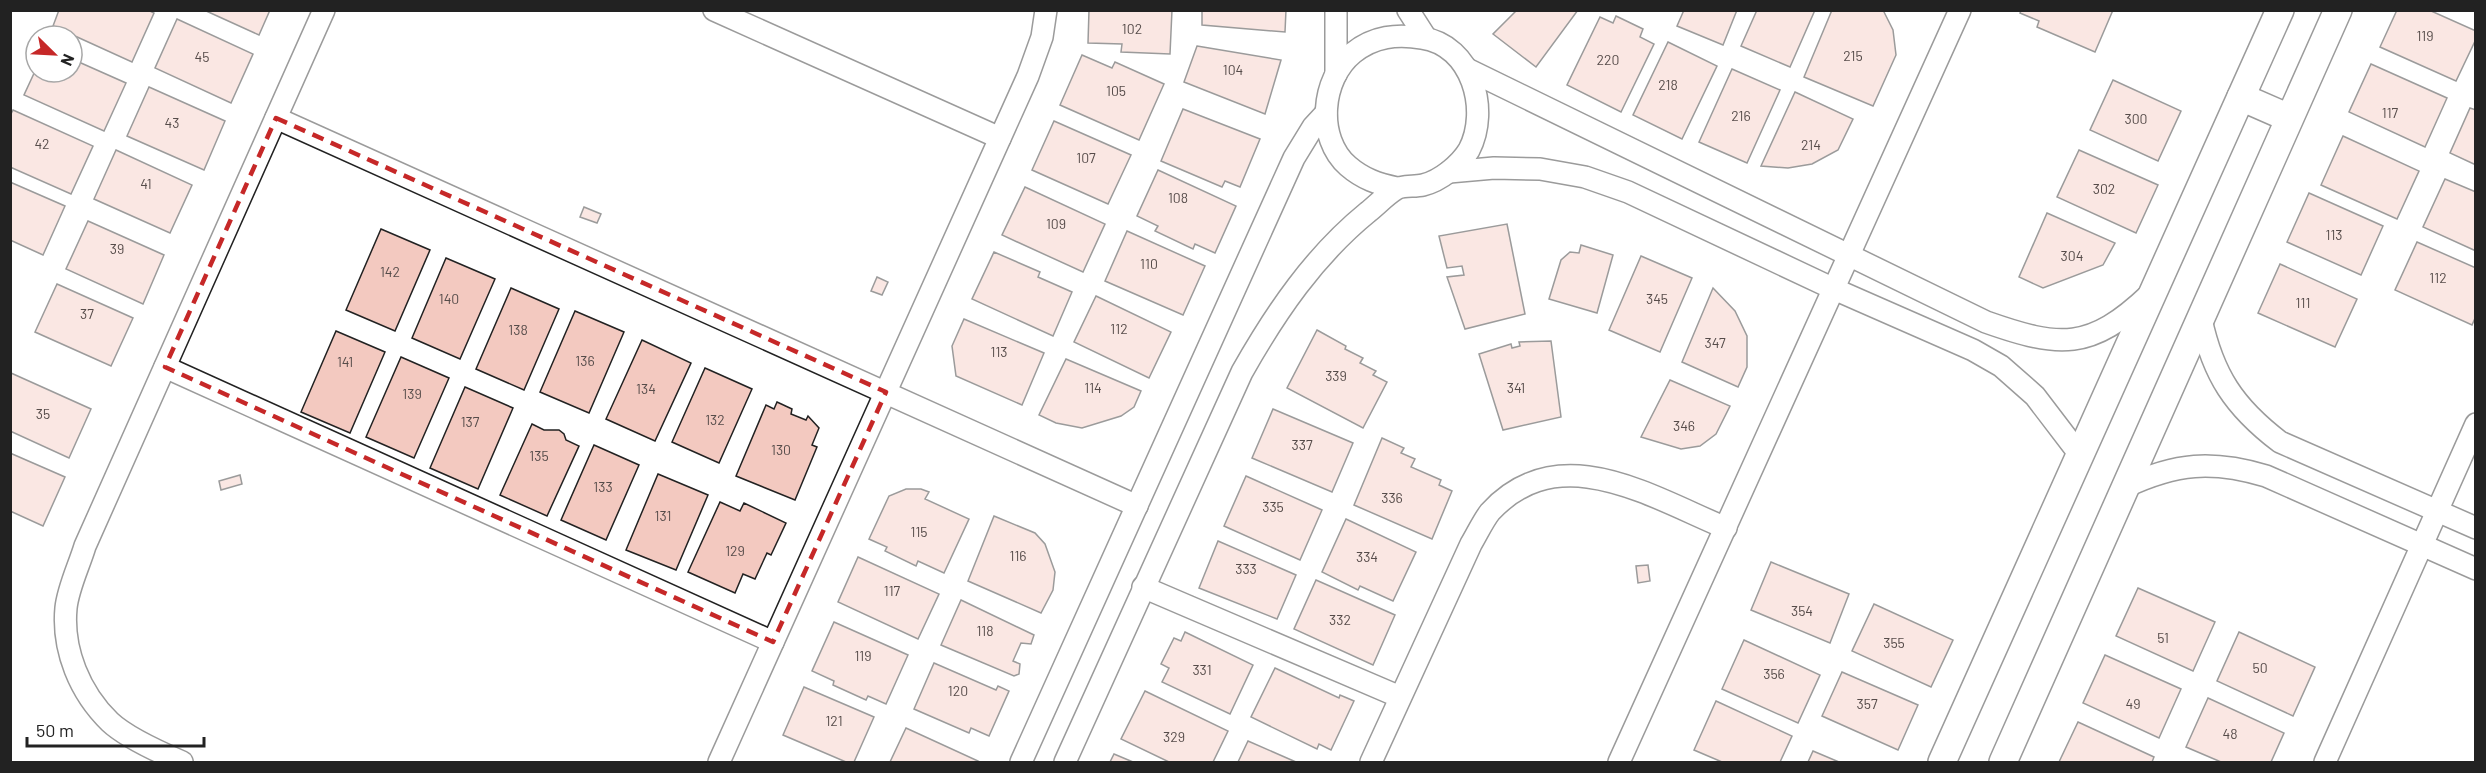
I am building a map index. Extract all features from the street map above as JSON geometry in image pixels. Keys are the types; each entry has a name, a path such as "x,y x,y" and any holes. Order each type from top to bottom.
{"street":[{"path":"182,762 111,723 88,698 75,671 68,639 66,608 85,546 324,10"},
{"path":"714,10 1000,138"},
{"path":"719,762 1028,76 1042,37 1046,10"},
{"path":"1336,10 1336,74"},
{"path":"1408,10 1426,38"},
{"path":"1619,762 1960,10"},
{"path":"1942,762 2280,10"},
{"path":"2003,762 2337,10"},
{"path":"1467,69 1478,96 1478,124 1468,151 1449,172 1424,185 1397,188 1370,181 1347,165 1331,141 1326,113 1328,93 1336,74 1352,53 1375,40 1400,35 1426,38 1449,50 1467,69 1986,322 2031,338 2063,340 2094,335 2113,326 2155,290"},
{"path":"2241,97 2289,118"},
{"path":"1021,762 1294,158 1308,134 1326,113"},
{"path":"276,118 1137,506"},
{"path":"1449,172 1494,168 1540,169 1585,177 1628,192 1834,289 1973,350 2001,366 2035,396 2080,455"},
{"path":"1065,762 1242,372 1272,319 1308,271 1343,234 1397,188"},
{"path":"2201,319 2207,348 2219,376 2235,402 2256,424 2280,442 2475,528"},
{"path":"165,367 773,642"},
{"path":"2325,762 2475,424"},
{"path":"2125,487 2152,475 2180,467 2209,465 2238,468 2266,476 2475,569"},
{"path":"1371,762 1472,544 1490,513 1517,490 1550,477 1586,475 1620,484 1726,528"},
{"path":"1143,587 1400,697"}],"highlighted area":[{"path":"276,118 886,392 773,642 165,367"}],"building":[{"path":"59,10 148,10 154,13 132,62 84,40 84,24 54,24"},
{"path":"204,10 270,10 259,35"},
{"path":"1089,10 1172,10 1170,54 1121,52 1122,44 1088,43"},
{"path":"1202,10 1286,10 1285,32 1202,25"},
{"path":"1517,10 1578,10 1536,67 1493,34"},
{"path":"1684,10 1737,10 1723,45 1677,26"},
{"path":"1757,10 1815,10 1790,67 1741,46"},
{"path":"1832,10 1883,10 1893,30 1896,55 1873,106 1804,77"},
{"path":"2021,10 2113,10 2095,52 2037,27 2039,21 2020,13"},
{"path":"2397,10 2429,10 2476,31 2476,39 2456,81 2380,47"},
{"path":"1616,16 1643,29 1640,37 1654,44 1621,112 1567,85 1600,17 1613,23"},
{"path":"177,19 253,54 231,103 155,68"},
{"path":"1668,42 1717,66 1682,139 1633,115"},
{"path":"1197,46 1281,60 1265,114 1184,82"},
{"path":"1082,55 1112,68 1115,62 1164,84 1139,140 1060,105"},
{"path":"84,64 126,83 104,131 24,95 29,84 84,84"},
{"path":"2371,64 2447,98 2425,147 2349,112"},
{"path":"1732,69 1780,90 1747,163 1699,142"},
{"path":"2113,80 2181,111 2158,161 2090,130"},
{"path":"149,87 225,121 204,170 127,136"},
{"path":"1795,92 1853,119 1838,150 1812,164 1788,168 1761,166"},
{"path":"2470,108 2476,110 2476,165 2450,153"},
{"path":"1183,109 1260,139 1240,187 1225,181 1222,187 1161,161"},
{"path":"13,110 93,146 71,194 10,167 10,116"},
{"path":"1054,121 1131,155 1108,204 1032,170"},
{"path":"2343,136 2419,171 2397,219 2321,185"},
{"path":"116,150 192,185 170,233 94,199"},
{"path":"2079,150 2158,185 2136,233 2057,197"},
{"path":"1158,170 1236,206 1215,253 1195,244 1193,249 1155,231 1158,226 1137,216"},
{"path":"2445,179 2476,192 2476,251 2423,227"},
{"path":"10,182 65,206 43,255 10,240"},
{"path":"1025,187 1105,224 1083,272 1002,235"},
{"path":"2309,193 2383,226 2361,275 2287,242"},
{"path":"584,207 601,214 597,223 580,217"},
{"path":"2047,213 2115,243 2103,265 2043,288 2019,277"},
{"path":"88,221 164,255 143,304 66,269"},
{"path":"1507,224 1525,314 1465,329 1447,277 1464,275 1462,266 1447,268 1439,236"},
{"path":"381,229 430,250 395,331 346,310"},
{"path":"1127,231 1205,266 1183,315 1105,281"},
{"path":"2417,242 2476,268 2476,316 2472,325 2395,290"},
{"path":"1581,245 1613,255 1597,313 1549,299 1561,260 1570,252 1579,253"},
{"path":"994,252 1040,272 1038,277 1072,292 1053,336 972,299"},
{"path":"1641,256 1692,278 1660,352 1609,330"},
{"path":"446,258 495,279 460,359 412,338"},
{"path":"2280,264 2357,299 2335,347 2258,313"},
{"path":"877,277 888,282 882,295 871,291"},
{"path":"57,284 133,318 111,366 35,332"},
{"path":"511,288 559,309 524,390 476,369"},
{"path":"1713,288 1735,311 1747,336 1747,367 1738,387 1682,362"},
{"path":"1096,296 1171,332 1149,378 1074,342"},
{"path":"575,311 624,332 589,413 540,392"},
{"path":"964,319 1044,353 1022,405 956,376 952,346"},
{"path":"1317,330 1363,358 1360,363 1376,371 1373,375 1387,382 1363,428 1287,388"},
{"path":"336,331 385,352 350,433 301,412"},
{"path":"642,340 691,363 655,441 606,419"},
{"path":"1551,341 1561,417 1503,430 1479,354 1511,344 1512,348 1520,346 1519,342"},
{"path":"401,357 449,378 414,458 366,437"},
{"path":"1066,359 1141,391 1134,407 1121,416 1082,428 1056,423 1039,415"},
{"path":"705,368 752,389 719,463 672,442"},
{"path":"11,373 91,409 69,458 10,431"},
{"path":"1670,380 1730,406 1716,434 1700,446 1681,449 1641,437"},
{"path":"465,387 513,408 478,489 430,468"},
{"path":"777,402 792,409 791,414 806,420 808,416 819,428 812,445 817,447 795,500 736,476 766,405 774,409"},
{"path":"1273,409 1353,443 1332,492 1252,458"},
{"path":"532,424 544,430 559,430 564,434 566,440 579,446 547,516 500,495"},
{"path":"1382,438 1404,448 1401,453 1415,459 1411,467 1441,480 1439,485 1452,491 1432,539 1354,505"},
{"path":"594,445 639,465 606,540 561,520"},
{"path":"10,453 65,477 43,526 10,511"},
{"path":"658,474 708,495 676,570 626,550"},
{"path":"240,475 242,484 221,490 219,481"},
{"path":"1246,476 1322,510 1300,560 1224,526"},
{"path":"906,489 921,489 929,492 925,499 969,519 944,573 918,561 916,566 885,551 887,547 869,539 889,496"},
{"path":"720,502 740,511 744,503 786,523 771,555 767,553 755,579 743,574 735,593 688,572"},
{"path":"994,516 1035,533 1045,544 1055,572 1053,590 1041,613 968,581"},
{"path":"1346,519 1416,552 1393,601 1360,586 1358,590 1322,572"},
{"path":"1218,541 1296,575 1277,619 1199,588"},
{"path":"858,557 939,594 918,639 838,602"},
{"path":"1771,562 1849,594 1830,643 1751,610"},
{"path":"1648,565 1650,581 1638,583 1636,566"},
{"path":"1316,580 1395,615 1373,665 1294,629"},
{"path":"2138,588 2215,622 2193,671 2116,636"},
{"path":"961,600 1034,635 1031,644 1021,643 1013,661 1020,664 1019,674 1014,676 941,645"},
{"path":"1874,604 1953,640 1931,687 1852,651"},
{"path":"834,622 908,655 886,704 868,696 866,700 833,685 834,681 812,671"},
{"path":"1185,632 1253,665 1230,714 1162,682 1169,668 1161,664 1174,638 1181,641"},
{"path":"2239,632 2315,667 2293,716 2217,681"},
{"path":"1744,640 1820,675 1798,723 1722,689"},
{"path":"2105,655 2181,689 2159,738 2083,703"},
{"path":"934,663 996,690 998,686 1009,691 989,736 971,728 969,733 914,709"},
{"path":"1275,668 1339,698 1340,695 1354,701 1331,750 1319,744 1317,749 1251,717"},
{"path":"1842,672 1918,705 1898,750 1822,716"},
{"path":"804,687 874,717 854,762 846,762 783,735"},
{"path":"1145,691 1228,731 1213,762 1169,762 1121,739"},
{"path":"2208,698 2284,733 2271,762 2221,762 2186,747"},
{"path":"1716,701 1792,736 1780,762 1722,762 1694,750"},
{"path":"2078,722 2154,757 2152,762 2059,762"},
{"path":"906,728 978,761 890,762"},
{"path":"1248,741 1296,762 1238,762"},
{"path":"1813,751 1839,762 1808,762"},
{"path":"1114,754 1133,762 1110,762"}]}
